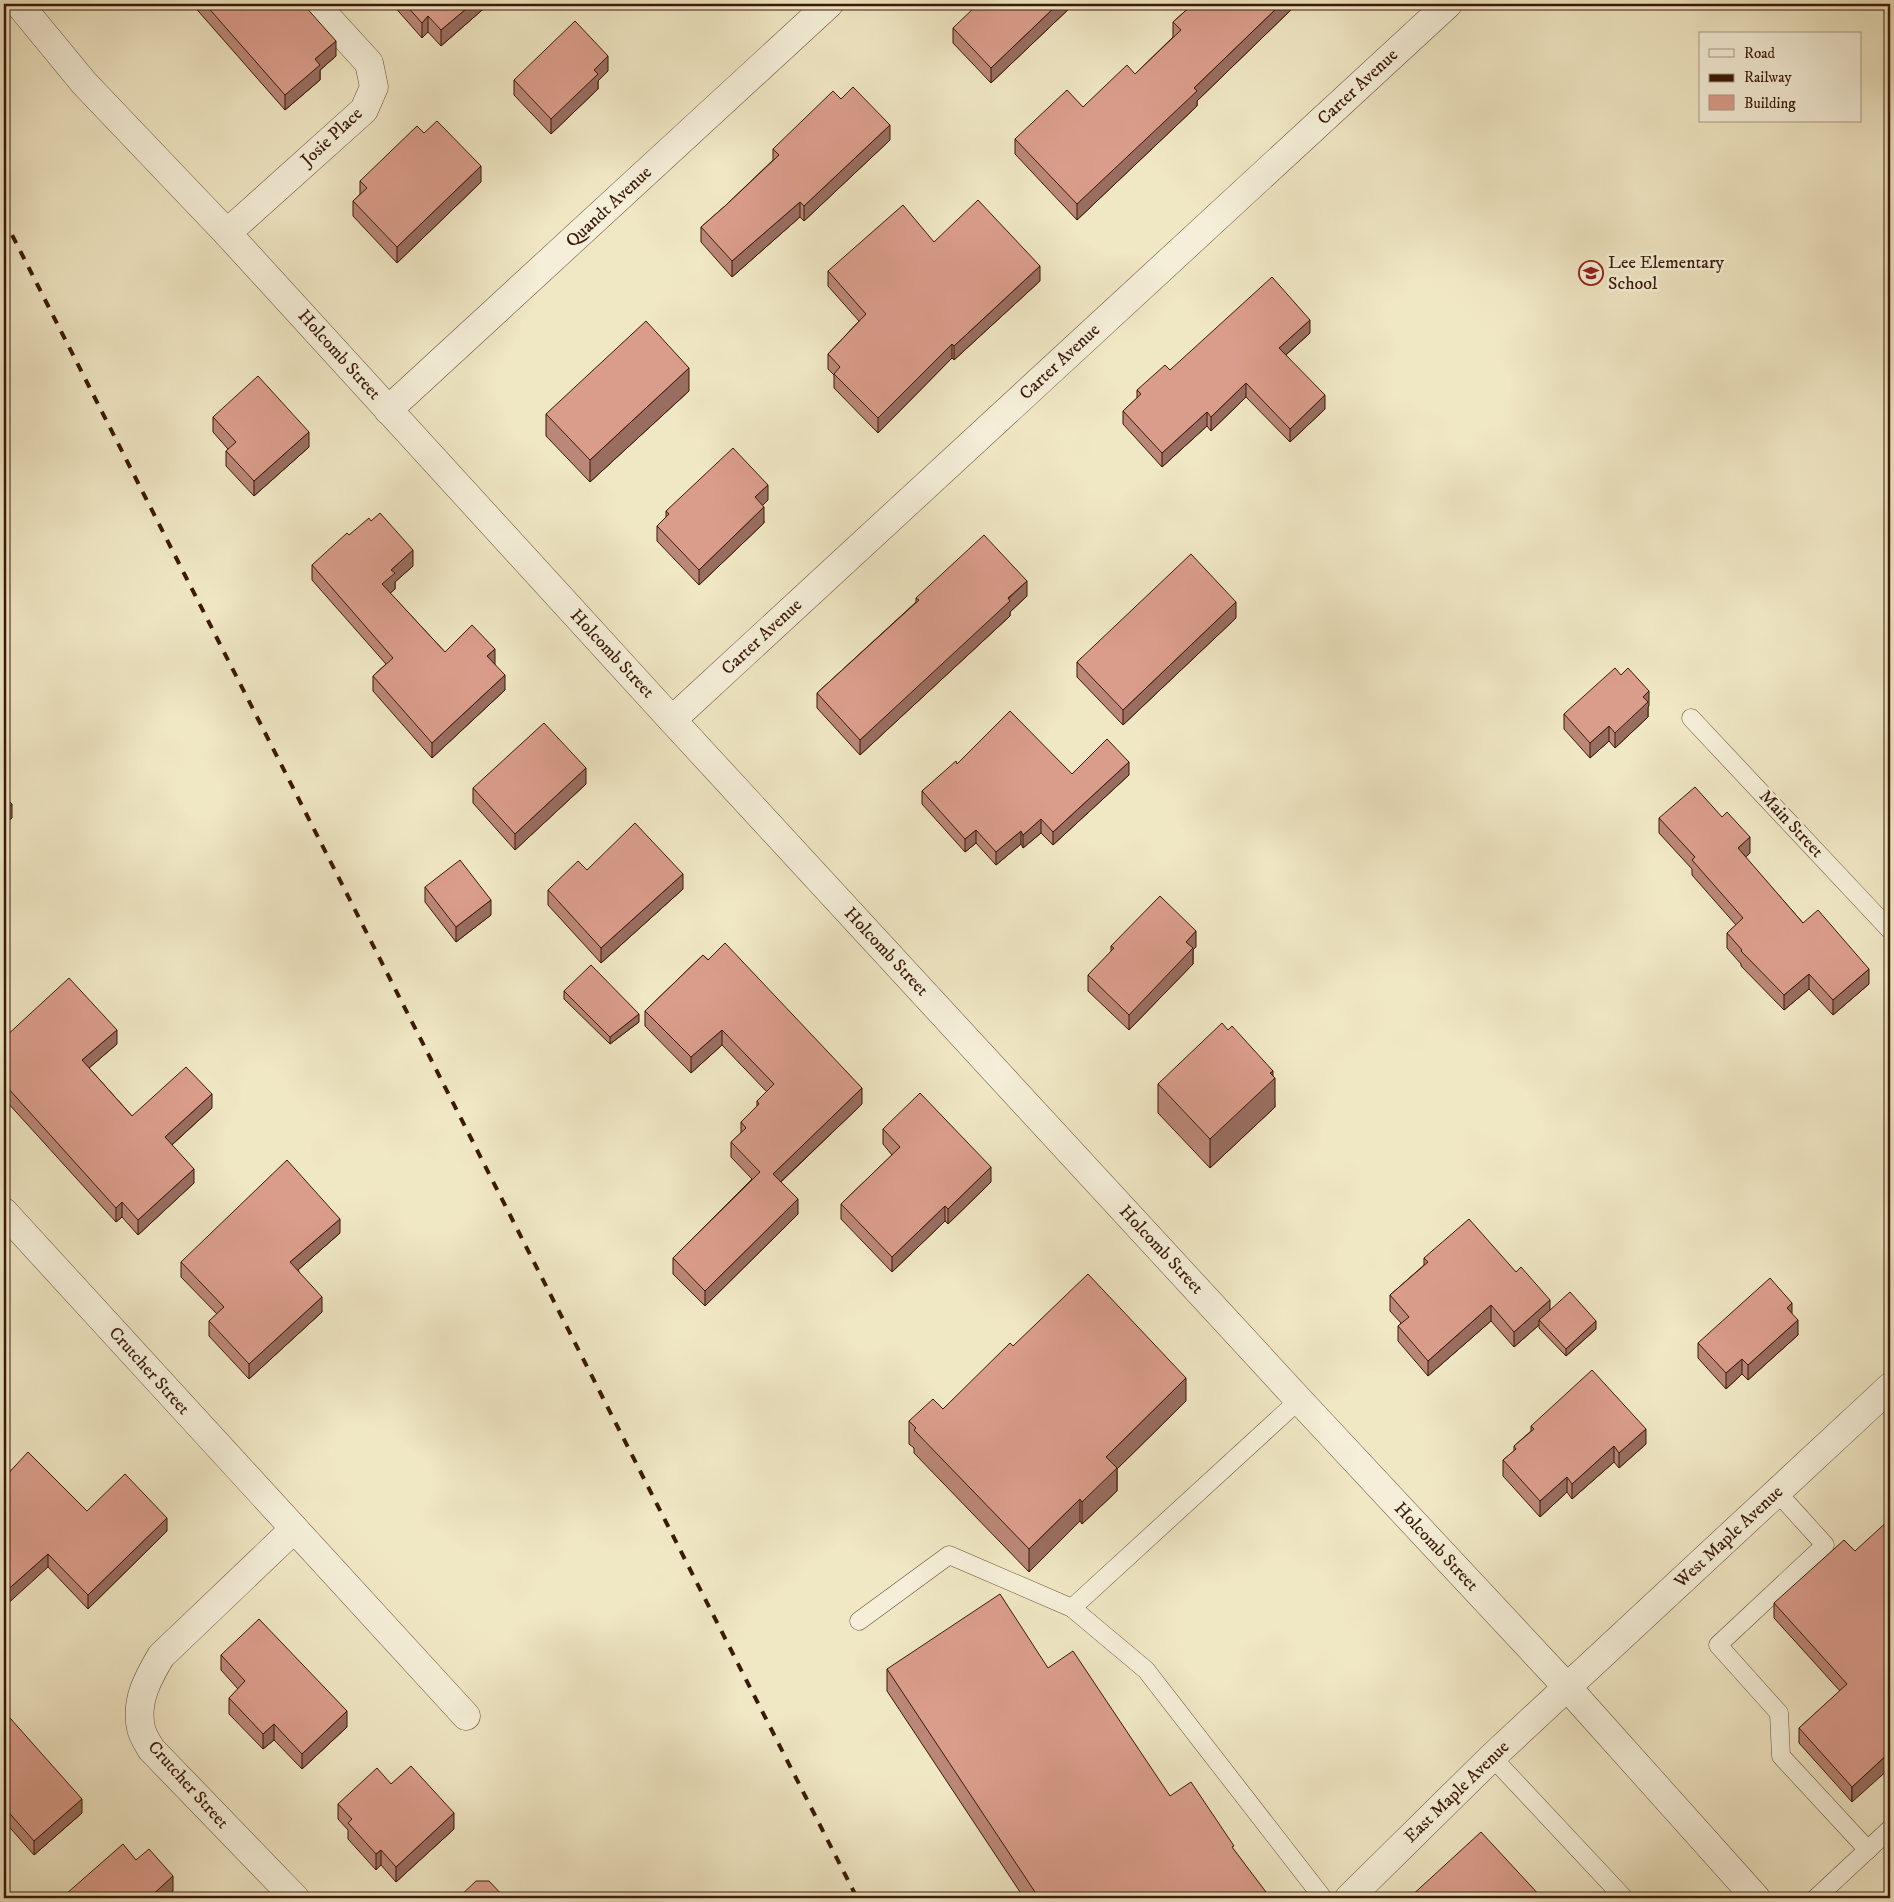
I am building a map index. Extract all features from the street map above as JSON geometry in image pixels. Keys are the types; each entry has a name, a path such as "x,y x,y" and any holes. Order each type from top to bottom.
{"street":[{"name":"Holcomb Street","path":"19,4 84,83 227,233 672,720 1567,1688 1756,1898"},
{"name":"Josie Place","path":"227,233 364,110 374,86 369,63 315,4"},
{"name":"Quandt Avenue","path":"388,410 829,4"},
{"name":"Carter Avenue","path":"672,720 1448,4"},
{"name":"Crutcher Street","path":"4,1212 466,1716"},
{"name":"West Maple Avenue","path":"1567,1688 1890,1387"},
{"name":"Crutcher Street","path":"294,1529 161,1656 147,1679 139,1703 141,1728 151,1750 294,1898"},
{"name":"East Maple Avenue","path":"1349,1898 1492,1757 1567,1688"}],"lane":[{"name":"Main Street","path":"1691,718 1890,930"},
{"path":"1072,1608 1299,1400"},
{"path":"1777,1492 1825,1545 1718,1645 1779,1713 1781,1756 1868,1850"},
{"path":"859,1621 950,1555 1072,1608 1146,1670 1323,1898"},
{"path":"1492,1757 1624,1898"},
{"path":"1816,1898 1890,1829"}],"building":[{"path":"205,4 303,4 336,41 315,59 320,65 285,95"},
{"path":"405,4 472,4 441,30 428,16 422,23"},
{"path":"978,4 1058,4 991,68 953,28"},
{"path":"1193,4 1281,4 1194,88 1197,91 1077,204 1015,139 1067,90 1083,107 1127,65 1135,74 1181,30 1173,22"},
{"path":"575,21 608,56 594,70 598,74 551,119 514,80"},
{"path":"853,87 890,125 804,206 800,202 732,261 701,227 779,155 773,149 833,91 841,99"},
{"path":"437,121 481,166 397,247 353,201 367,188 360,181 417,126 424,133"},
{"path":"978,200 1040,266 954,346 952,344 878,418 834,374 840,367 828,354 866,314 828,271 903,205 934,242"},
{"path":"1272,277 1310,320 1279,348 1325,395 1290,429 1246,383 1211,417 1207,412 1162,453 1123,411 1141,394 1137,390 1165,365 1170,370"},
{"path":"646,321 689,368 590,460 546,414"},
{"path":"258,376 309,432 254,481 226,451 236,442 213,417"},
{"path":"4,399 9,406 4,407"},
{"path":"733,448 768,485 755,497 764,507 699,570 657,526 669,514 666,511"},
{"path":"380,513 413,550 391,570 395,573 382,584 445,652 472,625 495,649 487,656 505,675 432,743 373,676 393,658 312,565 347,533 349,535 369,518 371,521"},
{"path":"984,535 1027,581 1008,598 1010,601 860,740 817,693 919,600 916,598"},
{"path":"1191,554 1236,602 1123,710 1077,662"},
{"path":"1615,668 1621,675 1628,668 1649,691 1643,697 1648,702 1615,733 1609,726 1590,743 1564,714"},
{"path":"1010,711 1072,774 1107,739 1129,762 1053,832 1041,819 1023,835 1021,831 996,852 976,830 965,839 922,791 956,761 957,764"},
{"path":"544,723 586,768 515,834 473,788"},
{"path":"1695,787 1722,817 1727,812 1750,837 1738,848 1803,923 1818,910 1869,969 1833,1000 1809,974 1784,995 1741,951 1727,933 1743,918 1692,860 1695,857 1659,818"},
{"path":"4,796 12,804 4,811"},
{"path":"635,823 683,874 601,948 548,890 578,861 587,870"},
{"path":"460,860 491,900 456,927 425,887"},
{"path":"1160,896 1196,931 1186,942 1193,948 1129,1015 1088,975 1114,948 1111,946"},
{"path":"725,943 862,1088 773,1174 798,1199 705,1291 673,1258 760,1172 731,1142 746,1128 741,1122 759,1104 757,1101 774,1084 722,1030 691,1057 645,1011 703,955 708,960"},
{"path":"591,965 639,1014 610,1037 564,991"},
{"path":"69,978 117,1030 82,1060 132,1116 186,1067 212,1094 165,1137 194,1169 138,1220 122,1202 116,1208 7,1087 4,1090 4,1038"},
{"path":"1222,1023 1228,1030 1232,1026 1273,1071 1270,1073 1275,1078 1210,1139 1158,1084"},
{"path":"920,1093 991,1167 948,1209 945,1206 892,1257 841,1204 900,1147 883,1129"},
{"path":"287,1160 340,1219 290,1262 322,1297 249,1364 209,1321 224,1307 181,1262"},
{"path":"1469,1219 1516,1272 1521,1267 1550,1300 1514,1332 1491,1305 1428,1361 1398,1326 1409,1317 1390,1295 1428,1262 1424,1258"},
{"path":"1088,1274 1186,1378 1106,1457 1117,1468 1082,1502 1080,1499 1029,1549 914,1430 916,1428 909,1421 933,1399 943,1409 1010,1343 1013,1346"},
{"path":"1770,1278 1792,1303 1787,1308 1798,1320 1748,1365 1742,1359 1726,1373 1698,1343"},
{"path":"1570,1292 1596,1321 1566,1349 1539,1320"},
{"path":"1592,1370 1646,1429 1619,1453 1614,1446 1572,1484 1567,1477 1540,1501 1503,1460 1516,1449 1514,1446 1534,1429 1531,1426"},
{"path":"28,1452 87,1511 125,1474 167,1518 88,1595 48,1554 4,1593 4,1478"},
{"path":"1890,1519 1890,1752 1852,1787 1799,1728 1847,1684 1774,1603 1844,1540 1855,1551"},
{"path":"1000,1594 1048,1668 1073,1651 1170,1796 1191,1782 1234,1846 1232,1847 1269,1896 1265,1898 1039,1898 887,1669"},
{"path":"259,1619 347,1711 302,1754 274,1724 263,1734 229,1698 245,1681 221,1655"},
{"path":"10,1718 82,1799 34,1841 4,1807 4,1723"},
{"path":"411,1766 454,1813 396,1867 381,1850 376,1854 348,1823 352,1819 338,1804 377,1768 391,1784"},
{"path":"1481,1832 1542,1898 1409,1898"},
{"path":"123,1844 136,1860 149,1849 173,1876 149,1898 65,1898 68,1896 66,1894"},
{"path":"476,1881 489,1881 505,1898 458,1898"}],"railway":[{"path":"4,219 857,1898"}],"place":[{"name":"Lee Elementary School","path":"1591,273"}]}
